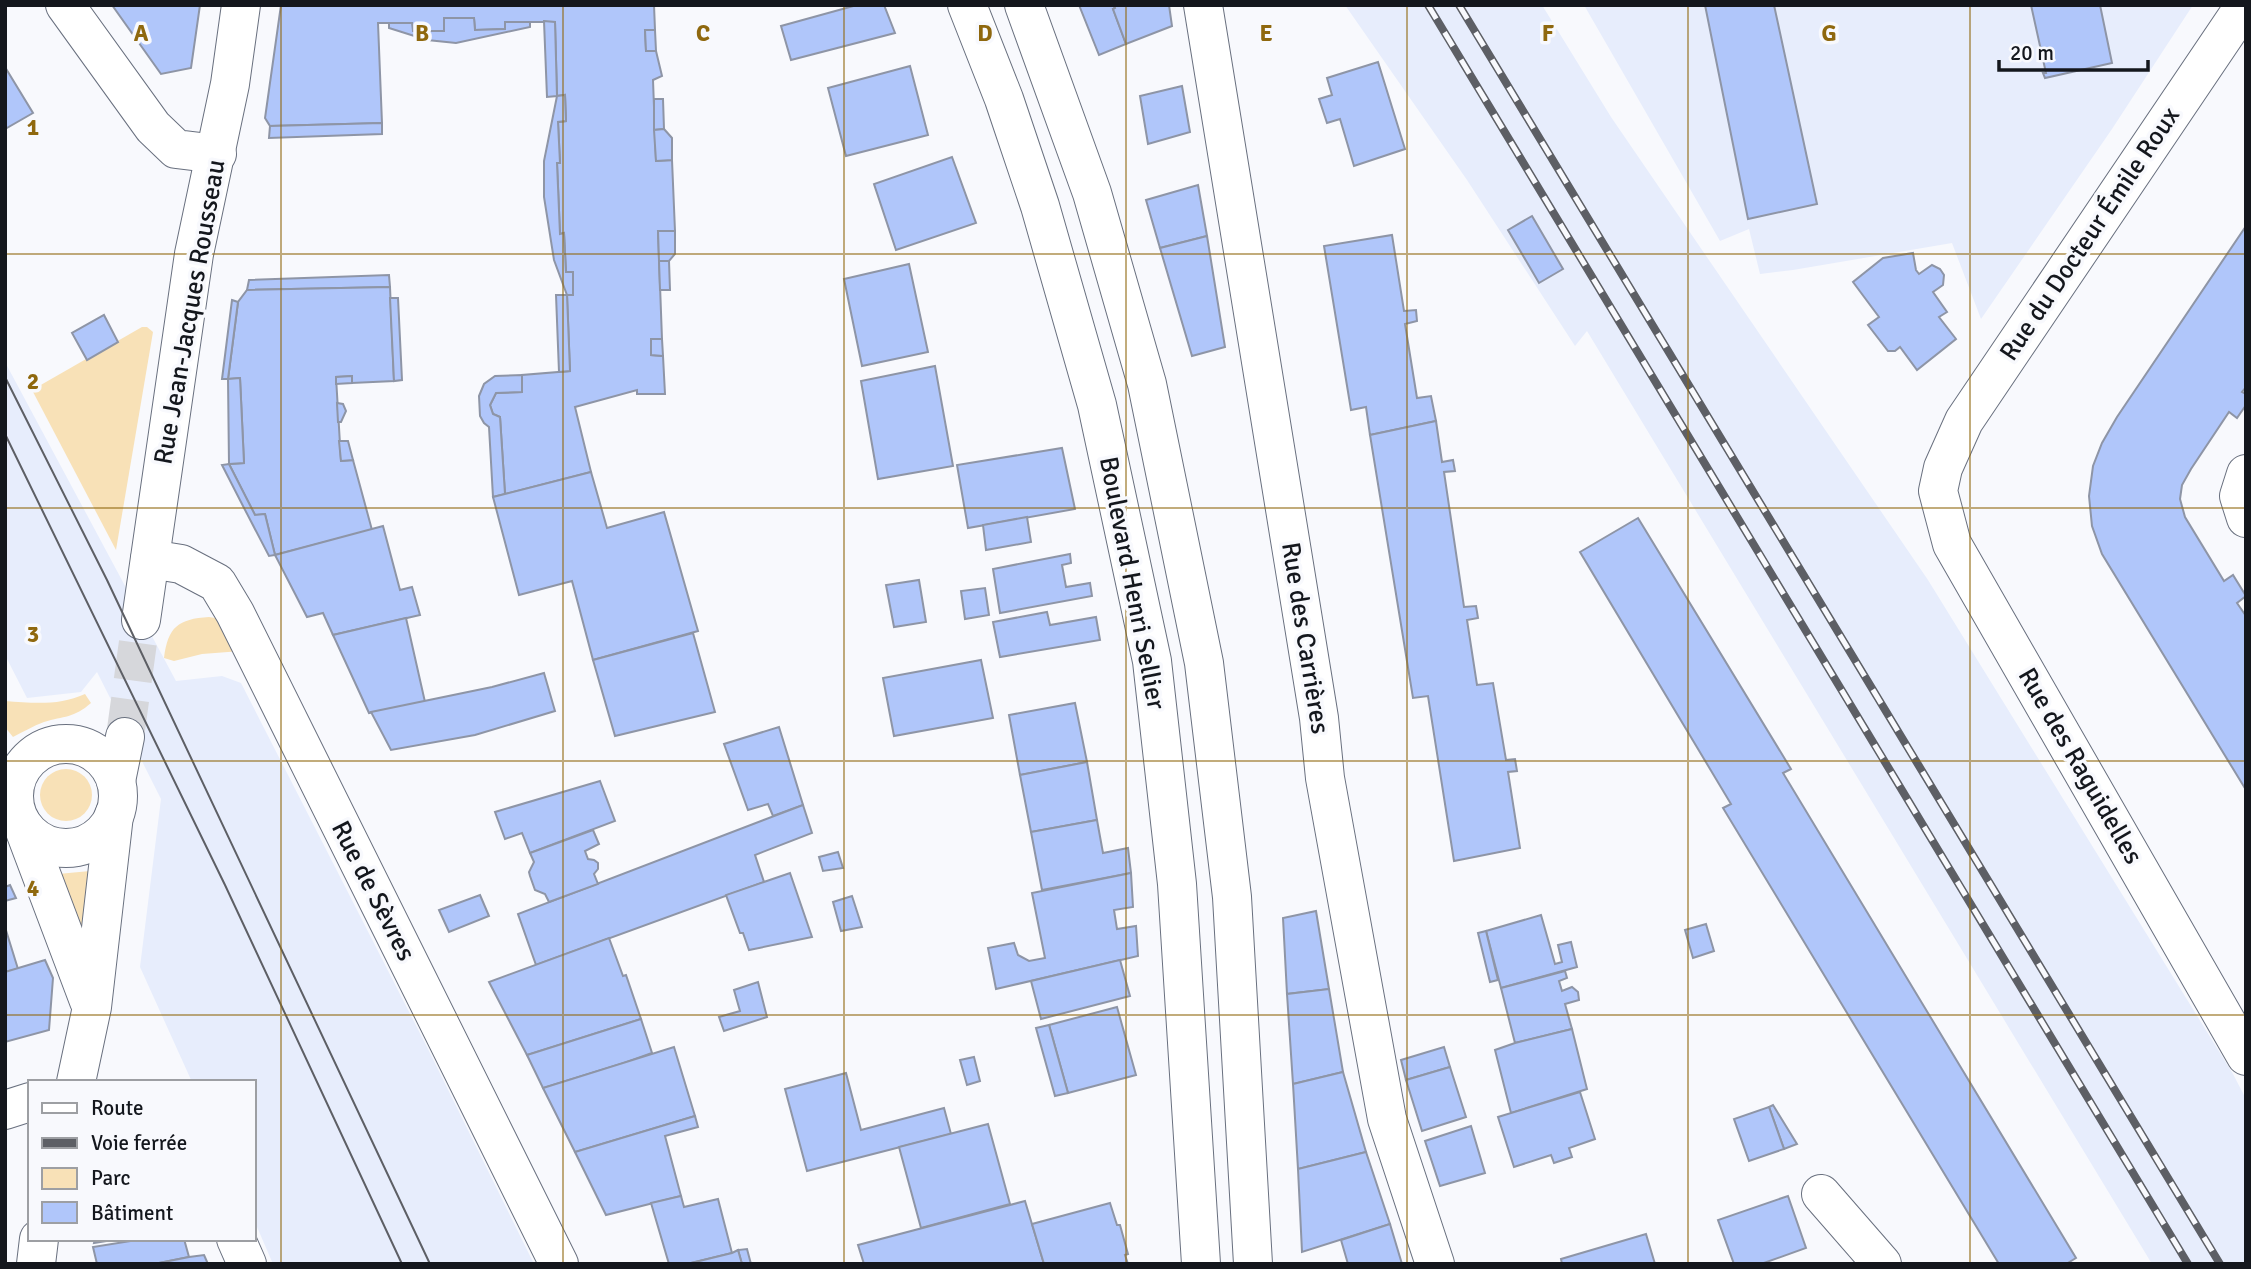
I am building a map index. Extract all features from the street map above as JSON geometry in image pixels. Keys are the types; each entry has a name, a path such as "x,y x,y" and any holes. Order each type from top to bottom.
{"street":[{"path":"65,5 153,127 176,149 217,153"},
{"name":"Rue Jean-Jacques Rousseau","path":"141,620 194,254 217,153 241,5"},
{"name":"Boulevard Henri Sellier","path":"967,5 1004,99 1036,195 1093,392 1152,661 1177,884 1202,1264"},
{"name":"Boulevard Henri Sellier","path":"1024,5 1092,193 1147,384 1204,663 1232,897 1253,1264"},
{"name":"Rue des Carrières","path":"1203,5 1319,718 1325,778 1387,1119 1435,1264"},
{"name":"Rue du Docteur Émile Roux","path":"1943,468 1964,421 2245,5"},
{"name":"Rue des Raguidelles","path":"1943,468 1938,491 1952,544 2244,1048"},
{"path":"2246,474 2239,496 2246,517"},
{"name":"Rue de Sèvres","path":"150,559 181,564 216,583 235,613 559,1264"},
{"path":"76,1080 92,1007 115,798 111,733 75,744 58,743 43,749 29,758 20,772 10,778 17,814 92,1007"},
{"path":"23,826 35,838 49,845 65,848 80,846 107,829 115,798"},
{"path":"5,1110 28,1103"},
{"path":"1821,1194 1882,1264"},
{"path":"36,1264 39,1241"},
{"path":"237,1241 247,1264"}],"shaded area":[{"path":"1345,5 1542,5 1611,117 1928,580 2233,1074 2246,1099 2246,1264 2152,1264 1587,331 1575,346 1467,180"},
{"path":"1584,5 2193,5 2112,129 1981,319 1952,243 1760,274 1749,229 1720,241"},
{"path":"5,362 176,681 222,676 241,683 427,1047 534,1264 273,1264 256,1225 256,1080 191,1080 140,967 161,799 97,672 81,692 27,698 5,655"}],"green space":[{"path":"142,327 153,332 116,550 32,390"},
{"path":"209,617 221,619 241,651 202,654 174,661 164,658 168,639 176,627 189,620"},
{"path":"85,694 91,703 74,714 44,722 13,737 5,727 5,701 56,702"},
{"path":"66,769 85,776 92,795 85,814 66,821 47,814 40,795 47,776"},
{"path":"90,871 82,930 58,874"}],"building":[{"path":"112,5 200,5 191,68 161,74"},
{"path":"281,5 654,5 655,30 645,30 646,51 656,51 662,76 653,80 656,161 672,160 675,231 658,231 662,339 651,339 651,355 663,356 665,394 637,394 637,390 575,407 591,472 505,494 500,417 493,414 490,405 496,393 522,392 522,375 570,371 567,295 573,295 573,272 566,272 564,233 560,234 558,122 566,121 565,95 557,96 555,22 505,22 505,29 475,30 474,18 444,18 444,31 413,31 412,23 378,23 382,123 270,126 265,118"},
{"path":"857,5 884,5 895,33 791,60 781,26"},
{"path":"1079,5 1114,5 1113,9 1126,44 1099,55"},
{"path":"1114,5 1169,5 1172,26 1126,44 1113,9"},
{"path":"1705,5 1774,5 1817,204 1748,219"},
{"path":"2031,5 2100,5 2112,63 2045,78"},
{"path":"444,18 474,18 475,30 505,29 505,22 530,22 530,27 456,43 427,40 389,28 389,23 412,23 413,31 444,31"},
{"path":"544,21 555,22 557,96 547,97"},
{"path":"645,30 655,30 656,51 646,51"},
{"path":"1378,62 1405,149 1354,166 1340,119 1327,123 1319,99 1332,95 1327,78"},
{"path":"910,66 928,135 846,156 828,88"},
{"path":"5,67 33,113 5,129"},
{"path":"1182,86 1190,132 1148,144 1140,96"},
{"path":"565,95 566,121 558,122 560,163 557,163 560,234 564,233 566,272 573,272 573,295 567,295 554,260 544,197 544,161 557,96"},
{"path":"654,99 663,99 664,129 654,130"},
{"path":"382,123 382,134 269,138 270,126"},
{"path":"664,129 672,138 672,160 656,161 654,130"},
{"path":"952,157 976,223 896,250 874,184"},
{"path":"1198,185 1207,236 1160,248 1146,200"},
{"path":"1532,216 1563,269 1539,283 1508,230"},
{"path":"2246,226 2246,387 2242,392 2246,394 2246,405 2237,418 2229,412 2191,469 2182,485 2180,499 2185,517 2224,581 2233,575 2246,596 2237,603 2246,616 2246,790 2102,554 2092,526 2089,496 2093,466 2117,417"},
{"path":"658,231 675,231 675,254 669,261 659,261"},
{"path":"1392,235 1404,311 1416,310 1417,321 1405,324 1417,398 1431,396 1436,421 1370,435 1366,407 1351,410 1324,246"},
{"path":"1207,236 1225,347 1192,356 1160,248"},
{"path":"1913,253 1919,274 1932,265 1944,275 1943,285 1933,292 1947,312 1939,317 1956,339 1917,370 1900,347 1895,351 1888,351 1868,325 1879,317 1853,282 1883,258"},
{"path":"659,261 669,261 670,290 660,290"},
{"path":"909,264 928,352 862,366 844,279"},
{"path":"389,275 390,287 247,290 249,280"},
{"path":"390,287 394,381 352,383 352,376 336,377 341,461 353,460 372,530 275,555 265,514 255,515 229,464 244,463 240,378 228,379 238,302 247,290"},
{"path":"556,295 567,295 570,371 559,372"},
{"path":"390,298 398,298 402,380 394,381"},
{"path":"232,300 238,302 228,379 222,379"},
{"path":"104,315 118,342 87,360 72,333"},
{"path":"651,339 662,339 663,356 651,355"},
{"path":"935,366 953,466 878,479 861,381"},
{"path":"522,375 522,392 496,393 490,405 493,414 500,417 505,494 493,497 489,427 480,416 479,396 484,384 495,376"},
{"path":"352,376 352,383 336,384 336,377"},
{"path":"240,378 244,463 229,464 228,379"},
{"path":"337,403 343,404 346,411 341,422 338,422"},
{"path":"1436,421 1442,462 1453,460 1455,471 1444,472 1464,607 1476,606 1478,618 1467,620 1477,685 1493,683 1506,760 1515,759 1517,771 1508,772 1520,848 1454,861 1428,696 1413,698 1370,435"},
{"path":"339,441 348,441 353,460 341,461"},
{"path":"1062,448 1075,509 968,528 957,465"},
{"path":"229,464 255,515 265,514 275,555 269,556 222,465"},
{"path":"591,472 607,528 664,512 698,631 593,660 572,581 519,595 493,497"},
{"path":"1027,517 1031,542 986,550 983,525"},
{"path":"1638,518 1791,769 1783,773 2076,1258 2066,1264 1999,1264 1723,808 1731,804 1580,552"},
{"path":"383,526 400,590 412,587 420,615 333,635 323,613 307,617 275,555"},
{"path":"1070,554 1071,563 1062,565 1066,587 1090,583 1092,596 1000,613 993,569"},
{"path":"919,580 926,622 894,627 886,585"},
{"path":"985,588 989,615 965,619 961,591"},
{"path":"1047,612 1050,625 1096,617 1100,640 1000,657 993,622"},
{"path":"406,618 425,702 369,713 333,635"},
{"path":"693,633 715,712 615,736 593,660"},
{"path":"981,660 993,718 894,736 883,678"},
{"path":"544,673 555,711 475,735 391,750 371,712 492,687"},
{"path":"1075,703 1087,762 1020,775 1009,715"},
{"path":"779,727 803,805 773,816 768,804 748,810 724,744"},
{"path":"1087,762 1097,820 1031,832 1020,775"},
{"path":"600,781 615,821 530,853 522,833 505,839 495,812"},
{"path":"803,805 812,833 755,855 764,882 536,965 518,914"},
{"path":"1097,820 1103,853 1128,848 1131,873 1042,890 1031,832"},
{"path":"593,830 599,844 585,851 588,859 598,863 594,874 598,884 549,902 545,894 535,890 529,872 534,862 530,853"},
{"path":"838,852 843,868 823,871 819,857"},
{"path":"790,873 812,937 749,950 726,895"},
{"path":"1131,873 1133,907 1114,910 1117,929 1136,926 1138,956 996,989 988,948 1014,943 1018,955 1029,961 1045,958 1032,893"},
{"path":"10,885 16,898 5,901 5,887"},
{"path":"480,895 489,916 449,932 439,910"},
{"path":"852,896 862,927 841,931 833,902"},
{"path":"1316,911 1329,989 1287,994 1283,918"},
{"path":"1541,915 1555,964 1562,962 1558,945 1571,942 1577,967 1501,988 1486,931"},
{"path":"1706,924 1714,951 1693,958 1685,930"},
{"path":"5,927 18,969 5,972"},
{"path":"1486,931 1498,980 1490,982 1478,933"},
{"path":"609,938 623,976 626,975 641,1019 527,1055 489,982"},
{"path":"45,960 53,978 49,1030 5,1042 5,972"},
{"path":"1120,960 1130,996 1041,1019 1031,981"},
{"path":"1565,971 1567,978 1559,981 1562,991 1572,987 1578,992 1579,1000 1565,1004 1572,1029 1515,1043 1501,988"},
{"path":"758,982 767,1017 724,1031 719,1017 740,1011 734,990"},
{"path":"1329,989 1343,1072 1293,1084 1287,994"},
{"path":"1117,1007 1136,1075 1068,1093 1049,1025"},
{"path":"641,1019 652,1053 543,1088 527,1055"},
{"path":"1049,1025 1068,1093 1055,1096 1036,1028"},
{"path":"1572,1029 1587,1089 1511,1113 1495,1050"},
{"path":"674,1047 695,1116 575,1152 543,1088"},
{"path":"1444,1047 1450,1067 1406,1080 1401,1060"},
{"path":"974,1057 980,1081 967,1085 960,1060"},
{"path":"1450,1067 1466,1117 1422,1131 1406,1080"},
{"path":"1343,1072 1366,1152 1298,1169 1293,1084"},
{"path":"846,1073 861,1130 944,1108 951,1134 807,1171 785,1089"},
{"path":"1580,1092 1595,1139 1569,1148 1572,1157 1554,1163 1551,1155 1514,1167 1498,1117"},
{"path":"1773,1105 1797,1144 1784,1149 1769,1107"},
{"path":"1769,1107 1784,1149 1749,1161 1734,1119"},
{"path":"695,1116 698,1127 665,1136 681,1196 606,1215 575,1152"},
{"path":"988,1124 1010,1204 921,1228 899,1147"},
{"path":"1471,1126 1485,1173 1440,1186 1425,1141"},
{"path":"1366,1152 1390,1224 1302,1252 1298,1169"},
{"path":"681,1196 684,1207 718,1199 732,1253 687,1264 669,1264 651,1203"},
{"path":"1788,1196 1806,1248 1761,1264 1734,1264 1718,1220"},
{"path":"1025,1201 1044,1264 864,1264 858,1245"},
{"path":"1110,1203 1117,1225 1120,1225 1128,1264 1044,1264 1032,1224"},
{"path":"1390,1224 1402,1264 1348,1264 1341,1240"},
{"path":"1646,1234 1655,1264 1562,1264 1561,1259"},
{"path":"130,1241 185,1241 189,1257 154,1264 97,1264 93,1247"},
{"path":"747,1249 751,1264 742,1264 738,1250"},
{"path":"738,1250 742,1264 687,1264 732,1253"},
{"path":"204,1255 208,1264 154,1264 189,1257"}],"tunnel":[{"path":"125,737 141,620"}],"tram line":[{"path":"5,377 107,580 430,1264"},
{"path":"5,434 225,885 402,1264"}],"railway":[{"path":"1428,5 2188,1264"},
{"path":"1459,5 2220,1264"}]}
